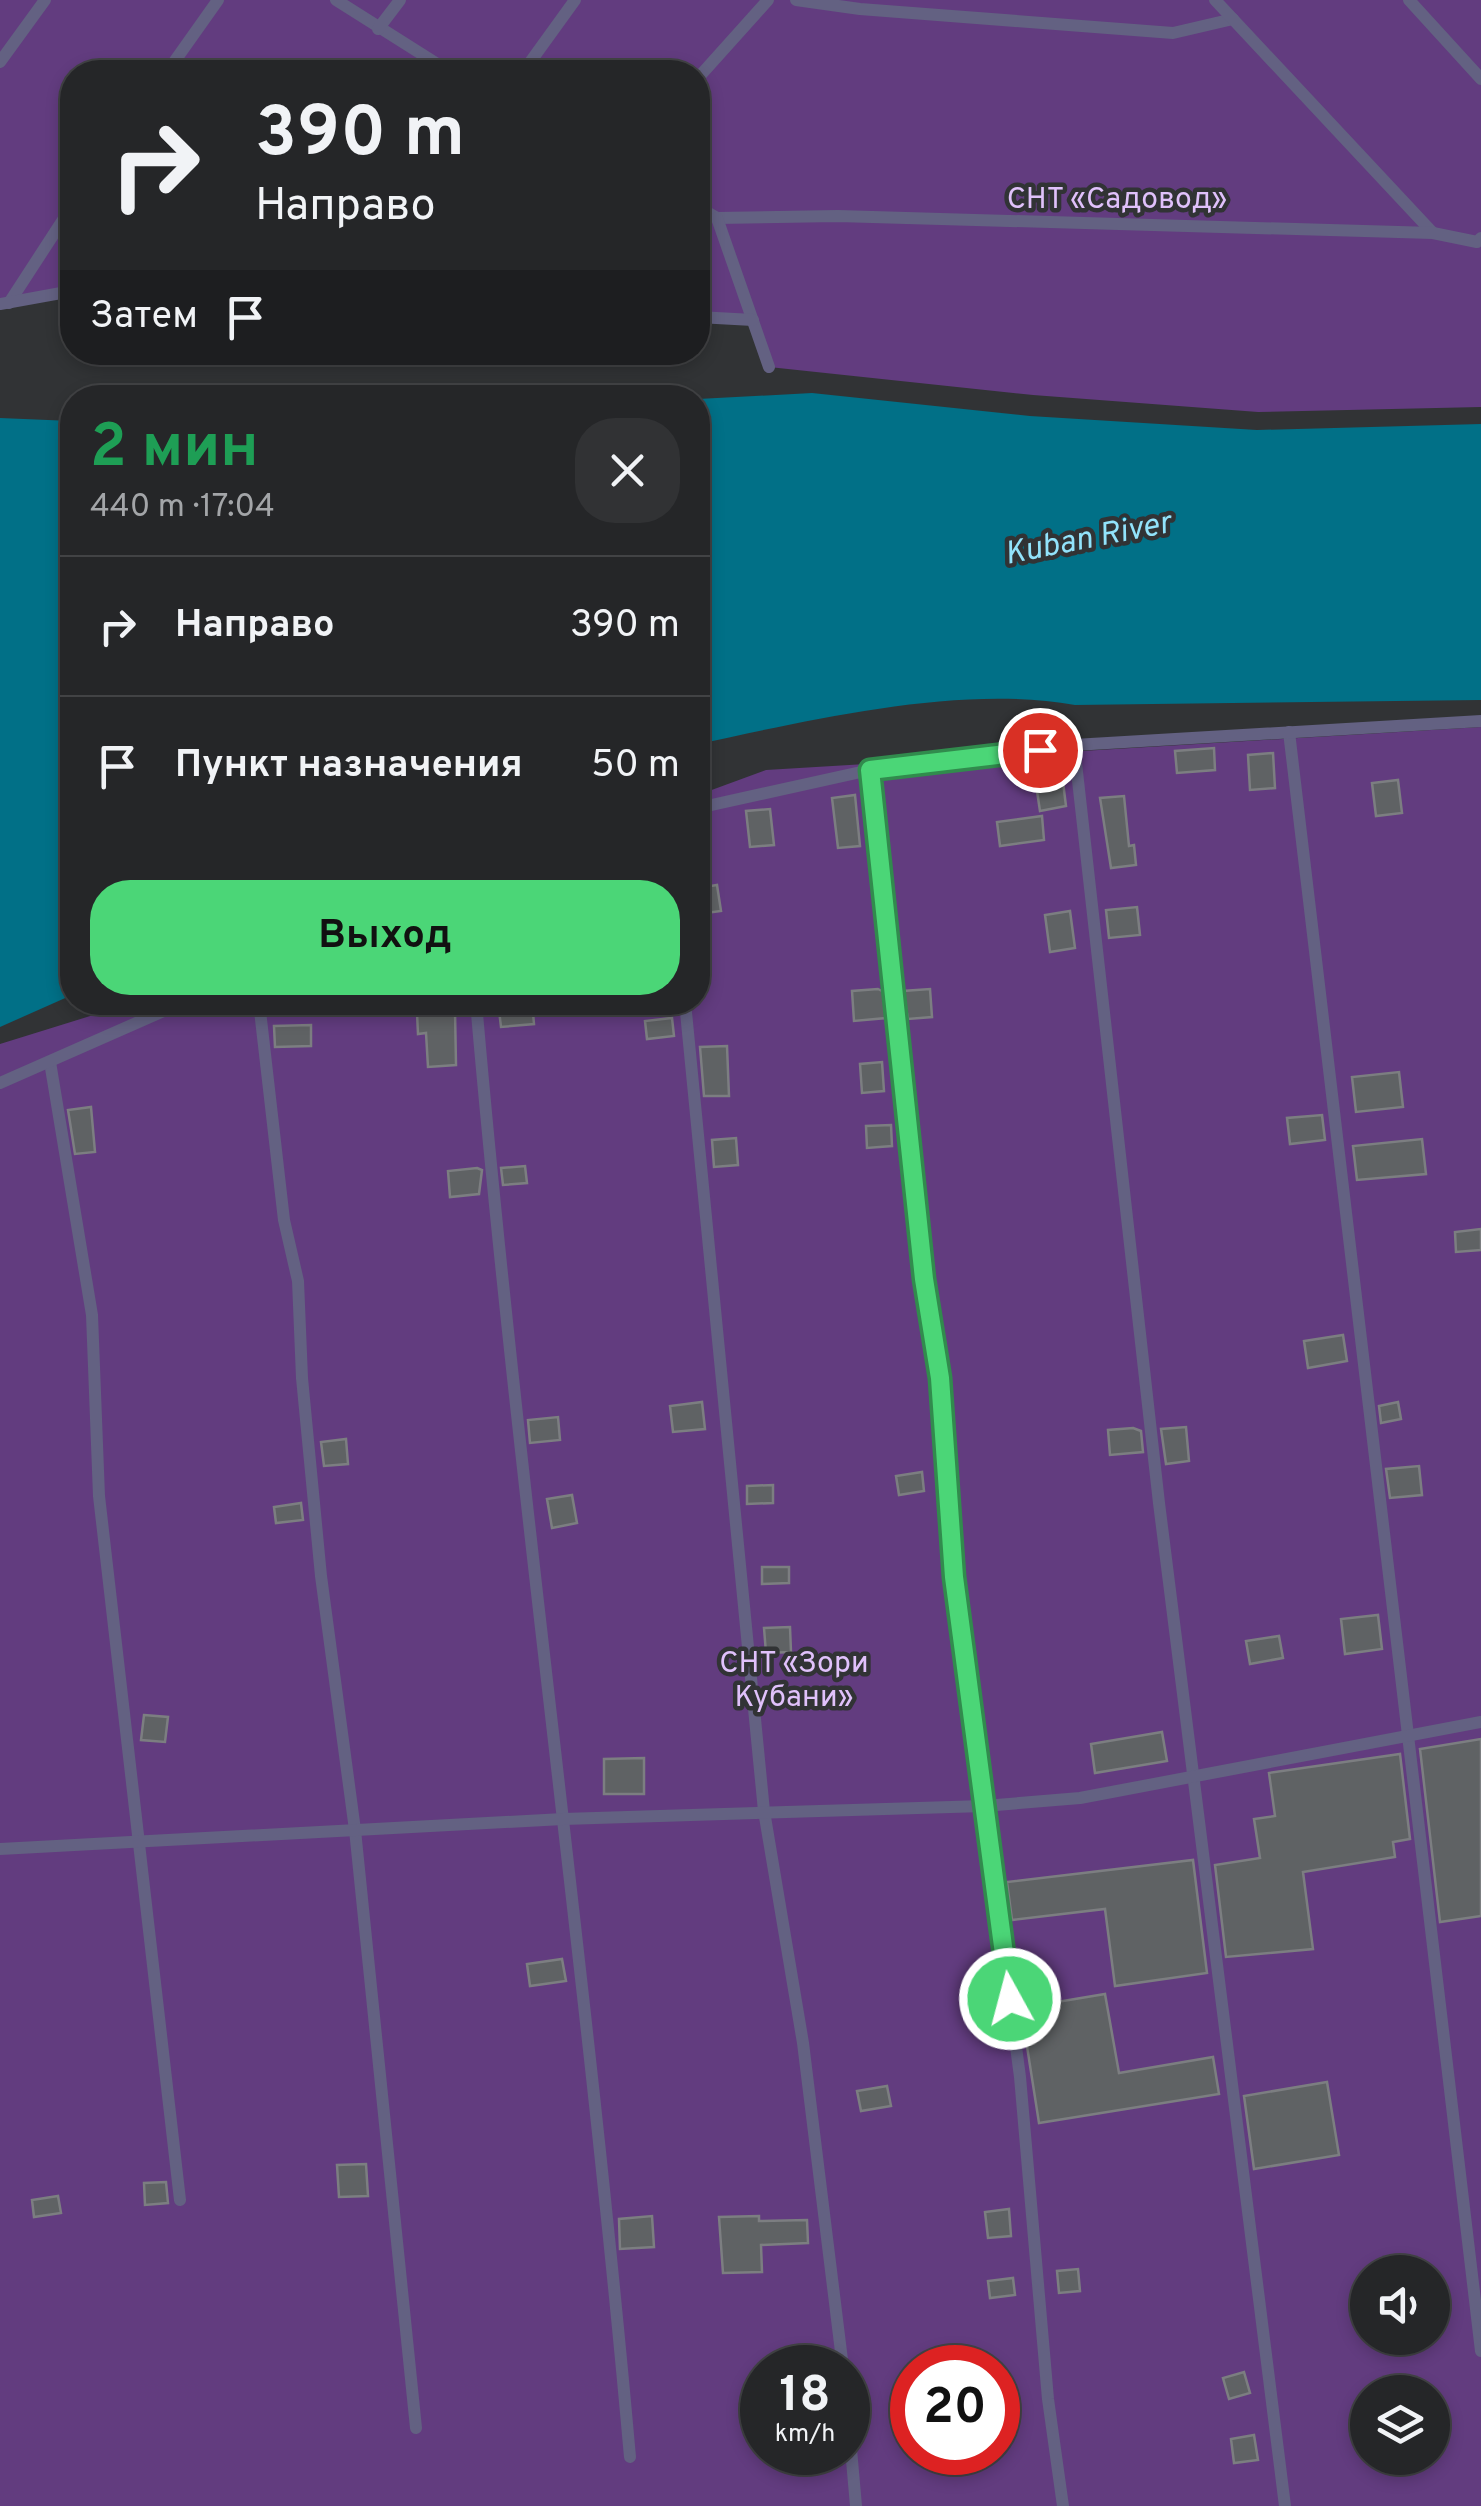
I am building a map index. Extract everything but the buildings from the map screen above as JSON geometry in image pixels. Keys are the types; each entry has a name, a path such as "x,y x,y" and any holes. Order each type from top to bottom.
{"lane":[{"path":"0,62 45,0"},
{"path":"176,60 218,0"},
{"path":"336,0 429,60"},
{"path":"378,30 400,0"},
{"path":"532,60 575,0"},
{"path":"710,65 768,0"},
{"path":"796,0 860,9 1173,33 1233,18"},
{"path":"1215,0 1433,232"},
{"path":"1409,0 1481,80"},
{"path":"710,214 717,218 838,216 1433,232 1477,242 1481,238"},
{"path":"717,218 770,367"},
{"path":"4,304 60,223"},
{"path":"4,304 60,292"},
{"path":"710,318 753,320"},
{"path":"710,805 870,770 1074,745 1481,721"},
{"path":"1289,732 1374,1479 1409,1736 1481,2352"},
{"path":"1074,745 1192,1776 1284,2506"},
{"path":"870,770 924,1279 940,1378 954,1577 1020,2076 1048,2399 1063,2506"},
{"path":"0,1083 155,1015"},
{"path":"260,1015 284,1220 298,1281 302,1378 321,1576 355,1830 416,2428"},
{"path":"477,1015 498,1254 594,2073 630,2457"},
{"path":"685,1015 764,1812 803,2042 840,2345"},
{"path":"50,1062 92,1315 98,1496 142,1844 180,2200"},
{"path":"0,1849 563,1818 984,1806 1080,1798 1481,1722"},
{"path":"853,2475 856,2506"}],"green space":[{"name":"СНТ «Садовод»","path":"0,0 1481,0 1481,407 1258,412 1033,395 769,367 753,320 710,318 710,60 60,60 60,293 0,305"},
{"name":"СНТ «Зори Кубани»","path":"1481,727 1481,2506 0,2506 0,1044 93,1015 710,1015 710,791 766,770"}],"water":[{"name":"Kuban River","path":"812,393 1030,416 1257,430 1481,424 1481,700 1075,705 983,699 886,708 710,741 710,398"},
{"path":"0,418 60,420 60,1000 0,1027"}],"route":[{"path":"1010,1999 954,1577 940,1378 924,1279 870,770 1040,750"}]}
